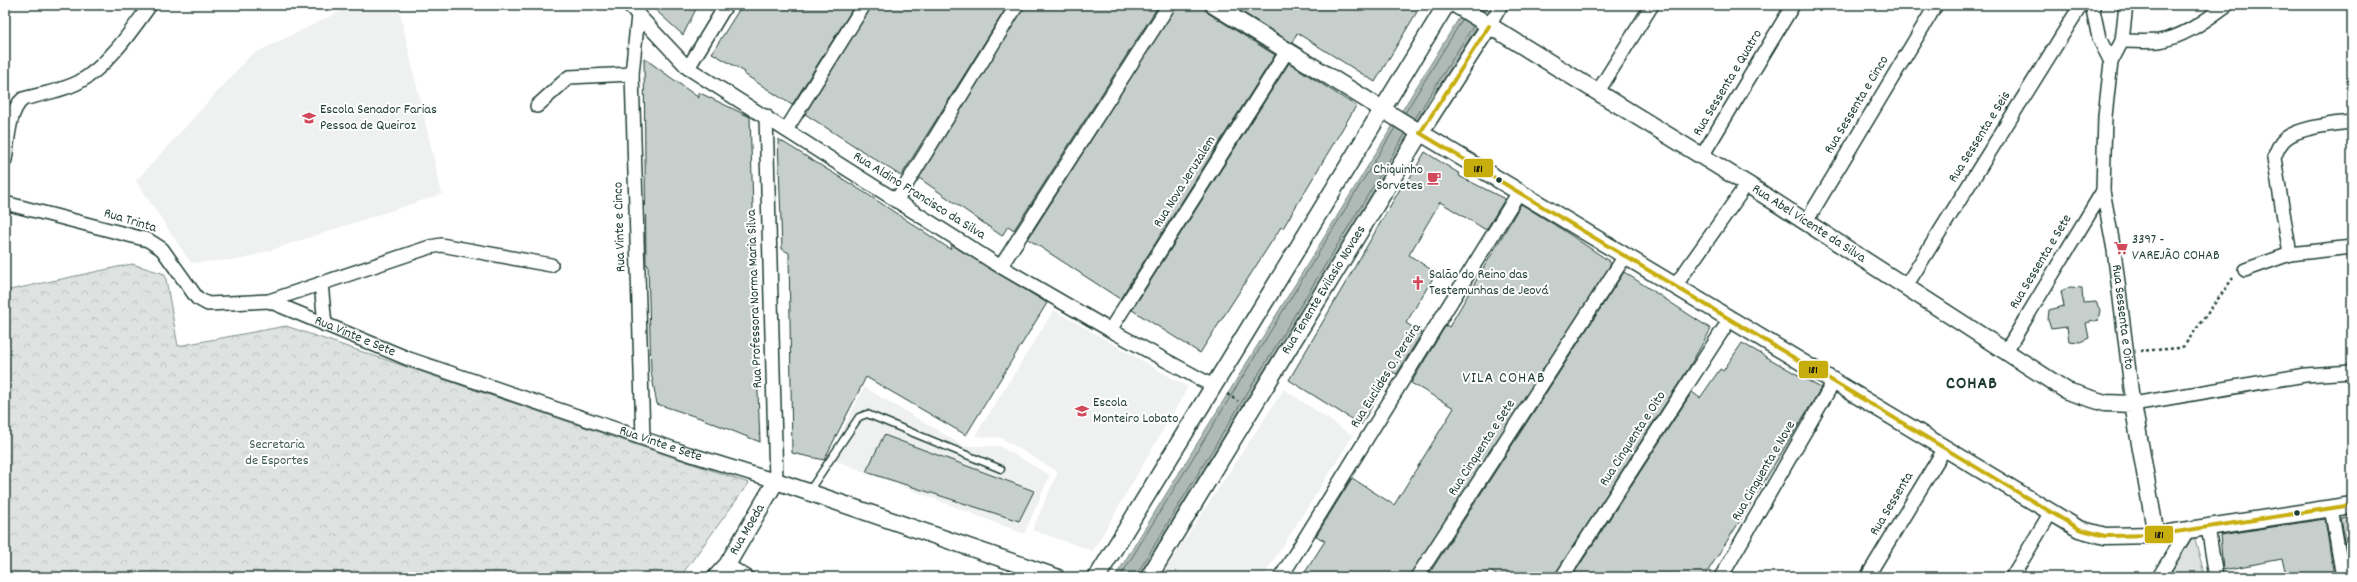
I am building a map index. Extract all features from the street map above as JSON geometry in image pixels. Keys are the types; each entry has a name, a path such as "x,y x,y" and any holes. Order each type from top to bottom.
{"street":[{"path":"5,160 14,111 18,103 23,99 79,82 96,70 131,31 150,5"},
{"name":"Rua Aldino Francisco da Silva","path":"629,5 688,68 766,116 896,201 1001,266 1110,330 1219,390"},
{"path":"688,68 726,5"},
{"path":"786,130 864,5"},
{"path":"896,201 1017,5"},
{"path":"1001,266 1169,5"},
{"path":"1213,5 1625,256 2051,512 2090,533 2105,536 2156,535 2352,505"},
{"path":"1097,577 1219,390 1389,113 1446,5"},
{"name":"Rua Tenente Evilasio Novaes","path":"1149,577 1418,131 1485,24 1501,5"},
{"path":"1597,93 1652,5"},
{"name":"Rua Sessenta e Quatro","path":"1702,156 1793,5"},
{"name":"Rua Sessenta e Cinco","path":"1806,222 1936,5"},
{"name":"Rua Sessenta e Seis","path":"1906,286 2081,5"},
{"path":"2092,5 2099,38 2111,62"},
{"name":"Rua Sessenta e Oito","path":"2126,5 2122,42 2111,62 2104,116 2103,191 2127,352 2133,404 2156,535"},
{"path":"2122,42 2160,41 2179,35 2193,28 2227,5"},
{"name":"Rua Abel Vicente da Silva","path":"1459,7 1747,184 2006,350 2067,391 2106,403 2133,404"},
{"name":"Rua Vinte e Cinco","path":"638,15 632,74 643,438"},
{"name":"Rua Nova Jeruzalem","path":"1110,330 1287,51"},
{"path":"537,106 570,77 632,74"},
{"name":"Rua Professora Norma Maria Silva","path":"766,116 776,481"},
{"path":"2290,254 2274,158 2278,146 2286,138 2324,124 2352,122"},
{"path":"1675,286 1747,184"},
{"name":"Rua Sessenta e Sete","path":"2006,350 2103,191"},
{"name":"Rua Euclides O. Pereira","path":"1281,577 1519,192"},
{"name":"Rua Trinta","path":"5,203 156,244 162,249 197,298 202,302 208,304 269,301"},
{"path":"269,301 430,247 442,245 451,245 551,265"},
{"path":"2245,270 2290,254 2352,247"},
{"name":"Rua Cinquenta e Sete","path":"1417,577 1625,256"},
{"path":"321,283 325,324"},
{"name":"Rua Vinte e Sete","path":"269,301 409,359 643,438 809,491 1056,577"},
{"name":"Rua Cinquenta e Oito","path":"1562,577 1730,319"},
{"path":"2133,404 2305,375 2352,372"},
{"name":"Rua Cinquenta e Nove","path":"1721,577 1834,381"},
{"name":"Rua Sessenta","path":"1867,577 1945,448"},
{"name":"Rua Moeda","path":"721,571 776,481"},
{"path":"2331,508 2343,577"},
{"path":"2012,577 2051,512"},
{"path":"2208,527 2216,577"},
{"path":"2159,577 2187,531"},
{"path":"721,571 747,577"}],"lane":[{"path":"809,491 859,417 863,414 867,414 1001,469"}],"path":[{"path":"2127,352 2180,348 2184,346 2224,288 2233,278 2245,270"},
{"path":"1219,390 1239,402"}],"shaded area":[{"name":"Escola Senador Farias Pessoa de Queiroz","path":"353,5 398,5 442,194 244,259 191,263 136,181 251,55"},
{"name":"Escola Monteiro Lobato","path":"1054,310 1188,387 1093,551 1032,530 1058,472 1001,438 975,436"},
{"path":"864,387 964,446 999,446 1050,475 1024,534 829,458"},
{"path":"1284,389 1353,436 1263,577 1160,577"}],"green space":[{"name":"Secretaria de Esportes","path":"132,264 165,274 178,346 286,326 749,483 680,577 5,577 5,291"},
{"path":"2194,535 2205,577 2168,577"}],"water":[{"path":"1467,5 1490,5 1138,577 1115,577"}],"building":[{"path":"650,5 698,5 683,35"},
{"path":"742,5 855,5 792,105 744,74 745,72 712,53"},
{"path":"872,5 1008,5 901,176 805,114"},
{"path":"1025,5 1159,5 1014,230 1008,226 1002,236 919,178"},
{"path":"1177,5 1204,5 1208,13 1275,55 1120,299 1028,239"},
{"path":"1231,5 1421,5 1375,82 1297,33 1292,43"},
{"path":"644,58 699,98 698,92 750,117 755,267 753,267 760,442 703,419 657,404 651,372 648,265 646,265"},
{"path":"1289,63 1356,106 1283,228 1281,227 1200,353 1132,310"},
{"path":"778,139 867,194 950,249 952,245 1047,303 966,435 866,377 824,460 792,453 789,253 782,249"},
{"path":"1425,152 1460,174 1459,176 1505,199 1486,230 1440,202 1409,255 1436,273 1406,323 1422,333 1397,374 1392,372 1361,425 1289,380 1403,184 1405,186"},
{"path":"1521,204 1563,230 1609,261 1611,264 1409,577 1302,577 1325,541 1316,536 1352,478 1394,505 1454,408 1411,383 1446,325 1449,327"},
{"path":"1624,272 1711,329 1688,369 1553,577 1499,577 1489,570 1485,577 1427,577"},
{"path":"2070,287 2082,288 2083,303 2096,302 2100,310 2098,320 2086,323 2089,338 2080,342 2069,341 2067,327 2051,329 2048,320 2049,310 2064,306 2061,291"},
{"path":"1742,343 1821,388 1704,577 1582,577 1575,572 1692,392 1700,398 1720,369 1723,371"},
{"path":"884,435 1034,491 1019,521 866,472"},
{"path":"2352,516 2352,551 2347,552 2341,518"},
{"path":"2325,519 2334,577 2287,577 2282,559 2223,570 2220,535"}],"transit line":[{"name":"181","path":"1489,26 1420,133 2079,529 2105,536 2156,535 2352,505"}],"place":[{"name":"Escola Senador Farias Pessoa de Queiroz","path":"309,118"},
{"name":"Chiquinho Sorvetes","path":"1434,178"},
{"name":"3397 - VAREJÃO COHAB","path":"2121,248"},
{"name":"Salão do Reino das Testemunhas de Jeová","path":"1418,283"},
{"name":"Escola Monteiro Lobato","path":"1082,411"}],"district":[{"name":"VILA COHAB","path":"1504,378"},
{"name":"COHAB","path":"1972,384"}]}
